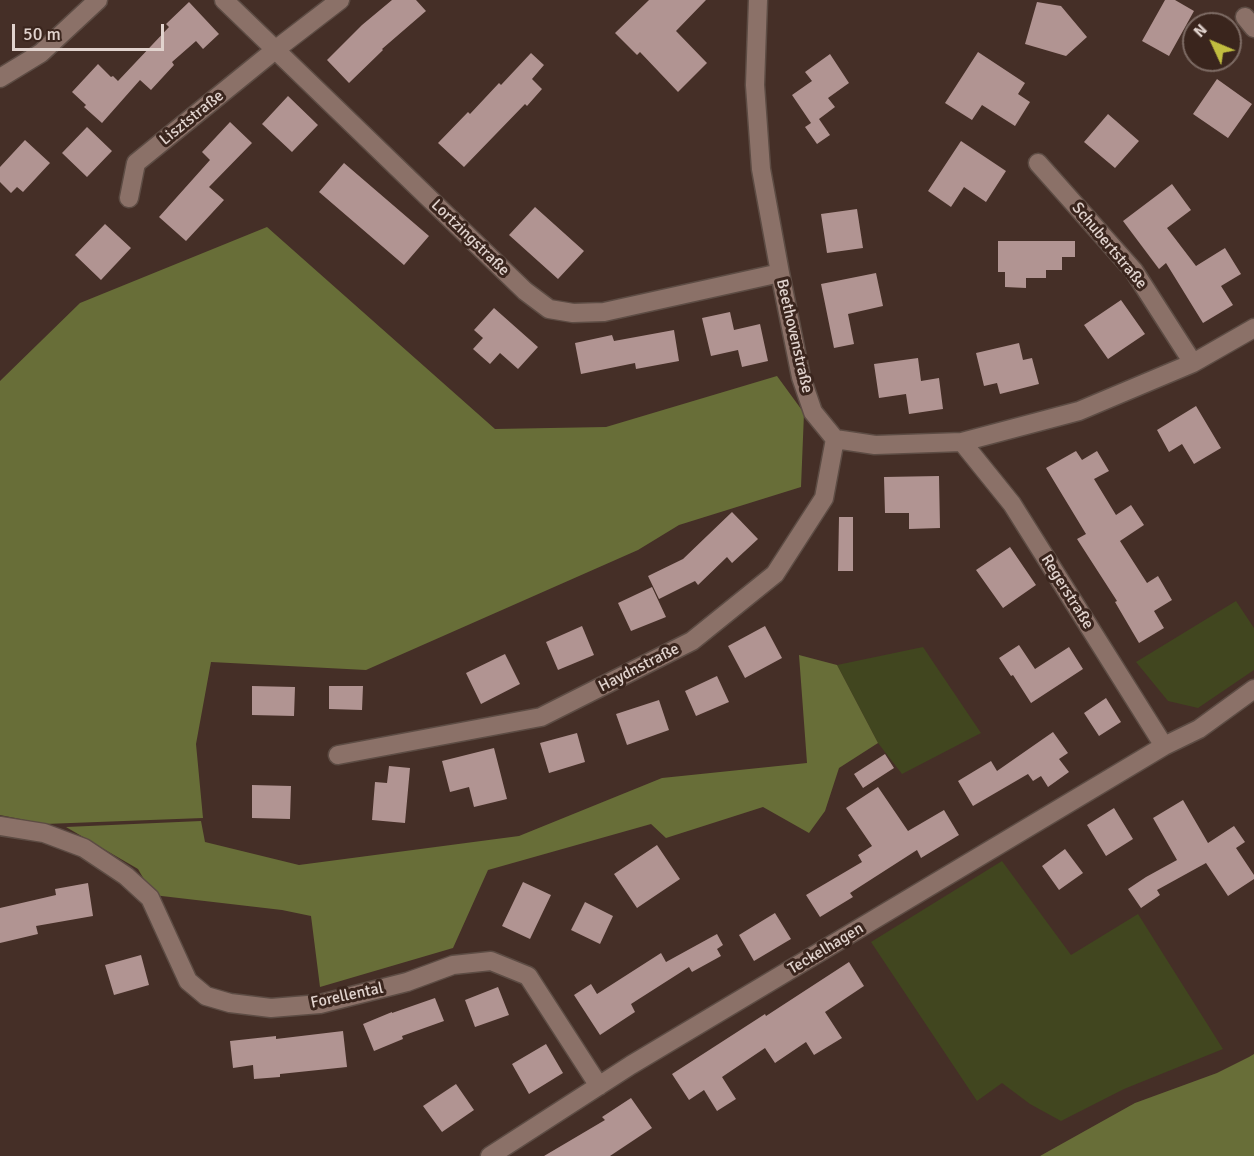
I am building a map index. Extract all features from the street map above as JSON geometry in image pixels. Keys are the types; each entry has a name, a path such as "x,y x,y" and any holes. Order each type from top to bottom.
{"street":[{"path":"0,78 41,53 98,0"},
{"name":"Lortzingstraße","path":"224,0 525,291 549,309 573,313 604,312 780,273"},
{"name":"Lisztstraße","path":"129,198 136,163 340,0"},
{"name":"Beethovenstraße","path":"758,0 755,85 761,169 801,377 813,412 835,439"},
{"name":"Schubertstraße","path":"1038,163 1134,271 1193,363"},
{"path":"835,439 875,445 962,442 1079,411 1193,363 1254,328"},
{"name":"Haydnstraße","path":"338,754 540,717 692,641 775,574 824,498 835,439"},
{"name":"Regerstraße","path":"962,442 1012,504 1164,746"},
{"name":"Teckelhagen","path":"490,1156 599,1086 1164,746 1198,729 1254,689"},
{"name":"Forellental","path":"0,826 44,833 84,848 126,876 150,898 188,981 206,996 230,1004 270,1008 320,1004 407,982 453,965 491,961 528,976 599,1086"}],"green space":[{"path":"267,227 495,429 606,427 777,376 804,413 801,487 679,525 638,550 366,670 211,662 196,744 203,818 45,824 0,815 0,381 80,303"},
{"path":"1236,601 1254,628 1254,670 1198,708 1168,701 1136,662"},
{"path":"923,647 981,733 902,774 878,743 837,665"},
{"path":"799,655 837,665 878,743 839,768 825,811 809,833 763,807 666,838 651,824 488,870 453,948 320,987 311,916 282,910 153,895 138,869 66,827 201,821 205,842 299,865 519,836 662,778 807,763"},
{"path":"1002,861 1071,955 1138,914 1223,1049 1124,1089 1061,1121 1030,1104 1002,1083 977,1101 871,942"},
{"path":"1254,1054 1254,1156 1040,1156 1135,1103 1217,1073"}],"building":[{"path":"392,0 416,0 426,11 382,49 349,83 327,60 362,25"},
{"path":"649,0 706,0 676,31 707,63 678,92 640,52 637,55 615,33"},
{"path":"1165,0 1175,0 1194,11 1182,12 1182,33 1169,56 1142,41"},
{"path":"189,2 219,34 203,49 196,41 172,62 174,65 151,90 140,80 102,123 84,107 86,105 72,92 98,64 118,81 169,27 166,24"},
{"path":"1037,2 1061,6 1087,37 1066,56 1025,44"},
{"path":"978,52 1025,83 1018,94 1030,102 1015,126 982,105 972,120 945,103"},
{"path":"531,53 544,65 532,79 542,89 464,167 438,143 499,83 501,85"},
{"path":"830,54 849,83 828,98 835,107 819,119 830,135 817,144 805,127 811,123 792,95 812,81 805,72"},
{"path":"1217,79 1252,104 1228,138 1193,114"},
{"path":"288,96 318,125 292,152 262,124"},
{"path":"1108,114 1139,141 1115,168 1084,142"},
{"path":"230,122 252,143 209,187 224,200 186,241 159,217 210,160 202,152"},
{"path":"87,127 112,151 87,177 62,153"},
{"path":"25,140 50,163 23,192 17,187 11,193 0,182 0,167"},
{"path":"961,141 1006,171 986,202 964,187 951,207 928,191"},
{"path":"344,163 429,236 404,265 319,192"},
{"path":"1172,184 1191,210 1167,228 1196,266 1225,248 1241,274 1221,286 1233,305 1203,323 1166,263 1159,269 1123,221"},
{"path":"535,207 584,251 558,279 509,235"},
{"path":"857,209 863,248 827,253 821,214"},
{"path":"105,224 131,248 101,280 75,255"},
{"path":"998,241 1075,241 1075,257 1062,257 1062,270 1046,270 1046,278 1026,278 1026,288 1005,287 1005,272 998,272"},
{"path":"876,273 883,306 848,314 854,344 834,348 821,284"},
{"path":"1121,300 1145,334 1108,359 1084,325"},
{"path":"494,308 538,347 518,369 500,353 490,364 473,349 483,338 474,330"},
{"path":"730,312 734,330 760,324 768,361 742,367 738,350 711,356 702,318"},
{"path":"674,330 679,361 636,369 635,363 581,374 575,343 612,335 614,341"},
{"path":"1019,343 1023,360 1032,358 1039,384 1000,394 997,383 984,386 976,353"},
{"path":"918,358 921,381 939,378 943,409 909,414 906,394 879,398 874,364"},
{"path":"1196,406 1221,448 1194,464 1182,444 1169,452 1157,430"},
{"path":"1076,451 1082,460 1097,451 1109,471 1094,479 1116,515 1131,505 1144,525 1120,541 1147,583 1158,576 1172,600 1154,611 1164,628 1139,643 1115,602 1117,601 1077,539 1086,534 1046,468"},
{"path":"939,476 940,528 909,529 909,513 885,513 884,477"},
{"path":"732,512 758,539 732,563 727,557 698,585 695,581 659,599 648,576 683,559"},
{"path":"839,517 853,517 853,571 838,571"},
{"path":"1010,547 1036,585 1003,608 976,570"},
{"path":"652,587 666,617 631,631 618,603"},
{"path":"582,626 594,655 558,670 546,642"},
{"path":"765,626 782,658 745,678 728,646"},
{"path":"1019,645 1035,669 1069,647 1083,669 1031,703 999,658"},
{"path":"505,654 520,684 481,704 466,673"},
{"path":"717,676 729,702 696,716 685,691"},
{"path":"252,686 295,687 294,716 252,715"},
{"path":"329,686 363,686 362,710 329,709"},
{"path":"1106,698 1121,722 1099,736 1084,713"},
{"path":"659,700 669,730 627,745 616,714"},
{"path":"1053,732 1068,753 1059,759 1069,772 1048,787 1041,776 1033,781 1028,774 973,806 958,781 991,761 997,771"},
{"path":"577,733 585,762 549,773 540,743"},
{"path":"494,748 507,799 474,807 469,787 450,792 442,761"},
{"path":"885,754 894,768 863,788 854,774"},
{"path":"389,766 410,768 405,823 372,820 375,782 387,783"},
{"path":"252,785 291,786 290,819 252,818"},
{"path":"878,787 908,831 944,810 959,835 921,858 917,850 850,893 853,897 820,917 806,895 862,862 858,855 872,846 846,808"},
{"path":"1183,800 1208,843 1234,826 1245,842 1236,848 1254,875 1254,879 1228,896 1206,863 1157,890 1160,895 1141,908 1128,889 1177,860 1153,818"},
{"path":"1114,808 1133,839 1106,856 1087,825"},
{"path":"657,845 680,879 637,908 614,874"},
{"path":"1065,849 1083,873 1059,890 1042,866"},
{"path":"523,882 551,895 530,939 502,926"},
{"path":"88,883 93,916 36,926 38,934 0,943 0,908 56,895 55,889"},
{"path":"585,902 613,916 600,944 571,930"},
{"path":"775,913 791,939 754,961 739,935"},
{"path":"717,934 723,945 717,949 721,956 692,972 689,967 631,1004 635,1012 600,1035 574,995 591,984 597,994 661,953 666,962"},
{"path":"141,955 149,985 114,995 105,965"},
{"path":"849,962 864,986 825,1012 842,1038 814,1055 806,1042 775,1063 765,1048 722,1077 736,1099 717,1111 704,1090 689,1100 672,1074"},
{"path":"498,987 509,1015 475,1027 465,1000"},
{"path":"435,998 444,1021 402,1036 403,1039 374,1051 363,1024"},
{"path":"343,1031 347,1067 254,1079 253,1065 233,1068 230,1041 276,1036 276,1039"},
{"path":"546,1044 563,1073 529,1094 512,1064"},
{"path":"456,1084 474,1110 442,1132 423,1106"},
{"path":"631,1098 652,1128 610,1156 544,1156 605,1120 602,1117"}]}
